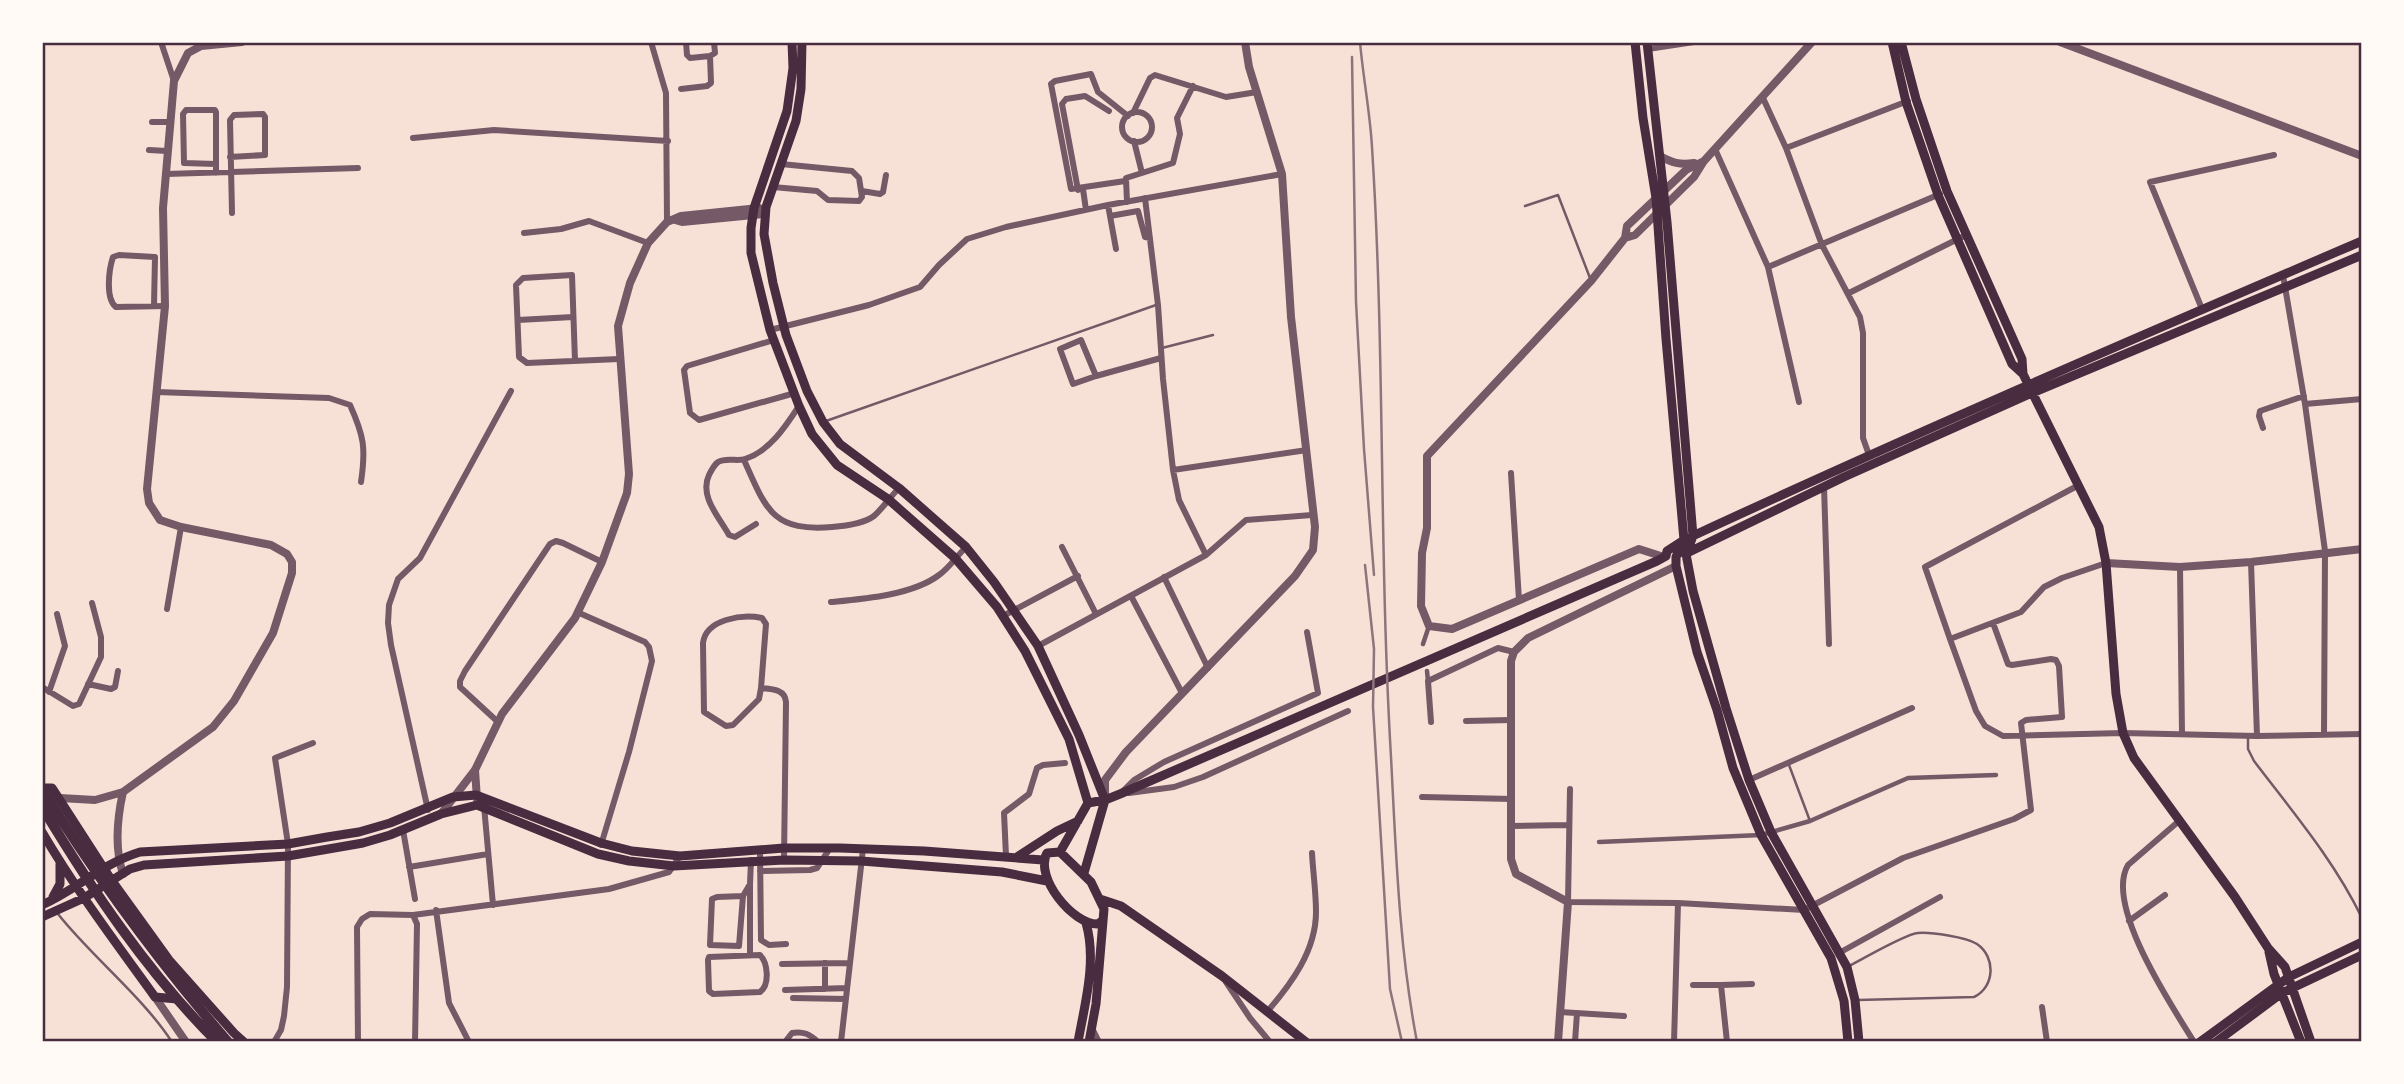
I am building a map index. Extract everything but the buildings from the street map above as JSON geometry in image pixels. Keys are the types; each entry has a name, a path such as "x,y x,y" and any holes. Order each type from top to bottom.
{"main road":[{"path":"792,42 793,68 788,111 754,212 751,253 770,330 811,434 837,465 888,499 955,558 1003,616 1025,651 1069,739 1088,803 1060,852"},
{"path":"802,42 801,89 796,121 766,211 764,233 784,325 807,391 823,422 840,444 900,488 966,547 1014,609 1038,646 1105,800 1084,873"},
{"path":"1635,42 1643,118 1656,198 1689,538"},
{"path":"1897,45 1911,101 1982,298 2012,364 2023,374 2099,527 2106,563 2116,694 2123,733 2134,758 2285,967 2306,1040"},
{"path":"1648,46 1664,190 1689,538 1686,554 1693,591 1726,708 1766,833"},
{"path":"790,89 801,89"},
{"path":"1961,237 1992,293 2022,359 2023,374"},
{"path":"1088,803 1121,794 1473,640 1686,554 2030,388 2202,309 2362,241"},
{"path":"1669,559 1689,538 1869,454 2362,256"},
{"path":"1982,298 1992,293"},
{"path":"1669,559 1733,768 1831,958 1844,1001 1848,1042"},
{"path":"973,578 982,568"},
{"path":"42,788 87,859 188,995 228,1042"},
{"path":"42,905 118,858 140,852 288,844 359,832 390,823 453,797 480,795 601,843 632,851 680,856 861,860 1002,872 1047,881"},
{"path":"51,803 103,867 169,960 244,1042"},
{"path":"51,803 77,866 167,987 217,1042"},
{"path":"42,917 84,898 123,874 144,865 288,856 363,843 441,814 481,806 598,854 674,866 756,856 784,848 863,849 1043,860"},
{"path":"1012,857 1078,821"},
{"path":"42,832 60,863 155,997 177,999"},
{"path":"1078,1042 1091,959 1090,935 1086,923 1054,893 1047,881 1043,860 1047,853 1060,852 1084,873 1104,909 1089,1042"},
{"path":"52,899 60,884 60,863"},
{"path":"1786,868 1813,904 1847,967 1855,1000 1859,1042"},
{"path":"1100,899 1121,906 1222,976 1306,1042"},
{"path":"1086,923 1098,924 1103,920"},
{"path":"2216,1042 2281,989 2289,977 2362,942"},
{"path":"2269,948 2274,974 2306,1040"},
{"path":"2200,1042 2281,989 2293,988 2362,955"}],"street":[{"path":"161,42 174,81"},
{"path":"154,306 160,265 174,81 188,53 201,46 242,42"},
{"path":"651,42 666,93 671,221"},
{"path":"686,42 687,55 690,58 715,53 714,42"},
{"path":"1105,800 1105,780 1126,752 1295,576 1313,550 1315,527 1291,317 1282,174 1256,92 1245,42"},
{"path":"1648,46 1694,42"},
{"path":"1625,238 1635,235 1694,177 1704,161 1812,42"},
{"path":"2060,42 2362,156"},
{"path":"681,89 707,86 711,83 710,56"},
{"path":"1125,181 1072,190 1051,84 1055,81 1091,74 1098,92 1130,114 1142,113 1147,116 1152,127 1148,137 1134,141 1128,138 1122,128 1130,114 1152,76 1157,75 1226,97 1256,92"},
{"path":"1127,202 1125,181 1128,176 1173,163 1180,134 1177,118 1193,86"},
{"path":"1086,210 1062,104 1066,99 1085,96 1109,111"},
{"path":"1763,98 1786,148 1822,245 1860,317 1864,333 1863,438 1869,454"},
{"path":"1786,148 1911,101"},
{"path":"216,164 186,164 183,158 183,112 187,109 215,110 216,164 216,173"},
{"path":"230,157 265,155 263,114 234,115 231,118 230,157 230,172 232,213"},
{"path":"152,122 183,116"},
{"path":"413,138 494,130 668,141"},
{"path":"1134,141 1142,173"},
{"path":"1715,149 1768,267 1799,402"},
{"path":"149,150 183,158"},
{"path":"2202,309 2150,182 2274,155"},
{"path":"1660,156 1682,165 1704,161"},
{"path":"1423,644 1429,626 1421,606 1422,553 1427,528 1427,456 1591,281 1625,238 1627,226 1686,170 1704,161"},
{"path":"773,187 817,191 830,201 859,201 862,197 856,173 846,169 781,164"},
{"path":"166,174 358,168"},
{"path":"770,330 869,305 920,287 967,239 1006,227 1108,205 1282,174"},
{"path":"862,191 880,194 883,192 886,175"},
{"path":"1768,267 1943,193"},
{"path":"1145,198 1138,211 1144,237 1150,238"},
{"path":"1145,198 1158,305 1172,470 1180,500 1206,555"},
{"path":"1108,205 1116,249"},
{"path":"441,814 475,770 498,722 515,695 578,612 602,562 627,493 629,474 618,326 630,283 648,243 671,221 681,216 693,218 766,211"},
{"path":"1110,216 1138,211"},
{"path":"524,233 561,229 589,221 648,243"},
{"path":"1849,293 1961,237"},
{"path":"51,803 95,800 123,792 213,727 234,701 273,633 292,573 292,562 287,554 271,545 181,527 160,520 149,502 149,454 165,306 160,265 151,255 113,257 110,302 117,307 165,306"},
{"path":"575,362 572,275 523,278 516,285 519,357 527,363 575,362 619,359"},
{"path":"2283,275 2305,400 2325,551 2325,734"},
{"path":"518,320 573,317"},
{"path":"774,340 687,366 684,370 690,414 699,420 795,393"},
{"path":"1096,376 1083,341 1060,348 1072,383 1161,358"},
{"path":"431,818 391,645 389,605 398,579 420,558 511,391"},
{"path":"156,392 329,398 350,405 361,429 366,454 361,482"},
{"path":"2263,428 2260,411 2305,400 2362,399"},
{"path":"757,524 735,537 729,535 705,491 706,482 718,462 731,458 744,460 768,444 783,429 799,406"},
{"path":"1172,470 1307,450"},
{"path":"744,460 761,499 771,512 793,527 810,529 858,523 873,516 900,488"},
{"path":"1511,473 1519,600"},
{"path":"2079,485 1925,567 1976,710 1985,726 2003,736 2022,737 2123,733 2248,736 2362,734"},
{"path":"1824,486 1829,644"},
{"path":"1038,646 1206,555 1246,520 1312,515"},
{"path":"167,609 181,527"},
{"path":"498,722 460,687 465,671 550,544 556,541 563,543 602,562"},
{"path":"831,602 859,599 913,587 931,580 942,573 966,547"},
{"path":"1062,547 1096,614"},
{"path":"1429,626 1452,629 1639,549 1669,559"},
{"path":"1950,639 2021,612 2044,587 2106,563 2180,566 2251,562 2325,551 2362,549"},
{"path":"1669,559 1528,638 1514,652 1511,661 1511,859 1516,874 1568,902 1678,903 1804,910 1903,858 2025,815 2031,810 2031,805 2022,737 2023,721 2062,717 2058,662 2052,659 2008,664 1993,623"},
{"path":"2251,562 2257,736"},
{"path":"2180,566 2182,734"},
{"path":"1003,616 1078,576"},
{"path":"1164,577 1208,668"},
{"path":"1131,596 1182,693"},
{"path":"42,687 76,706 101,657 102,648 92,603"},
{"path":"578,612 645,642 649,647 652,662 629,752 598,854"},
{"path":"49,692 65,646 57,614"},
{"path":"753,616 762,618 766,624 761,688 759,699 733,725 726,726 704,712 703,643 710,627 719,622 753,616"},
{"path":"1121,794 1134,780 1164,762 1318,693 1307,632"},
{"path":"1428,681 1499,648 1514,652"},
{"path":"88,684 111,689 115,687 118,671"},
{"path":"1427,671 1431,722"},
{"path":"761,688 781,692 785,696 784,860"},
{"path":"1749,780 1789,765 1912,708"},
{"path":"1121,794 1174,787 1203,777 1348,711"},
{"path":"1466,721 1511,720"},
{"path":"281,1042 274,1042 284,1016 287,987 288,844 275,758 313,743"},
{"path":"1012,857 1004,813 1030,793 1037,768 1065,763"},
{"path":"475,770 493,905"},
{"path":"1599,842 1766,833 1810,821 1908,778 1996,775"},
{"path":"1558,1042 1568,902 1570,789"},
{"path":"123,792 118,815 118,858 123,874"},
{"path":"1422,797 1511,799"},
{"path":"2179,821 2128,865 2124,872 2123,888 2129,921 2151,971 2194,1042"},
{"path":"1511,826 1568,825"},
{"path":"403,830 415,899"},
{"path":"327,837 328,849"},
{"path":"218,848 218,860"},
{"path":"760,871 817,868 830,848"},
{"path":"841,1042 863,849"},
{"path":"179,850 179,863"},
{"path":"1267,1012 1288,987 1310,948 1316,914 1312,853"},
{"path":"409,867 488,854"},
{"path":"358,1042 357,927 362,919 370,914 413,915 608,889 669,872 680,856"},
{"path":"756,856 760,871 761,940 769,945 786,944"},
{"path":"750,955 750,884 756,856"},
{"path":"743,896 712,899 710,945 740,946 743,896 750,884"},
{"path":"2129,921 2165,895"},
{"path":"1839,953 1940,897"},
{"path":"1674,1042 1678,903"},
{"path":"436,910 449,1003 469,1042"},
{"path":"413,915 417,924 415,1042"},
{"path":"750,955 760,955 765,959 767,984 764,989 760,992 709,992 709,957 750,955"},
{"path":"825,963 825,989"},
{"path":"782,964 849,963"},
{"path":"1222,976 1270,1042"},
{"path":"1693,985 1752,984"},
{"path":"1721,985 1727,1042"},
{"path":"785,990 847,988"},
{"path":"155,997 187,1042"},
{"path":"793,999 846,999"},
{"path":"2042,1007 2047,1042"},
{"path":"1560,1012 1624,1016"},
{"path":"1575,1042 1577,1013"},
{"path":"1083,1018 1099,1042"},
{"path":"785,1042 792,1033 799,1032 810,1035 818,1042"}],"lane":[{"path":"1525,206 1558,195 1591,281"},
{"path":"823,422 1136,310 1158,305"},
{"path":"1161,349 1213,335"},
{"path":"2248,736 2248,749 2254,761 2330,861 2362,918"},
{"path":"1789,765 1810,821"},
{"path":"56,912 76,937 111,970 172,1042"},
{"path":"1847,967 1917,933 1965,939 1979,945 1986,955 1992,975 1988,987 1974,997 1855,1000"}],"railway":[{"path":"1360,42 1371,134 1376,223 1387,681 1397,865 1402,936 1417,1042"},
{"path":"1352,57 1356,302 1374,575"},
{"path":"1365,565 1374,649 1373,707 1390,989 1402,1042"}]}
